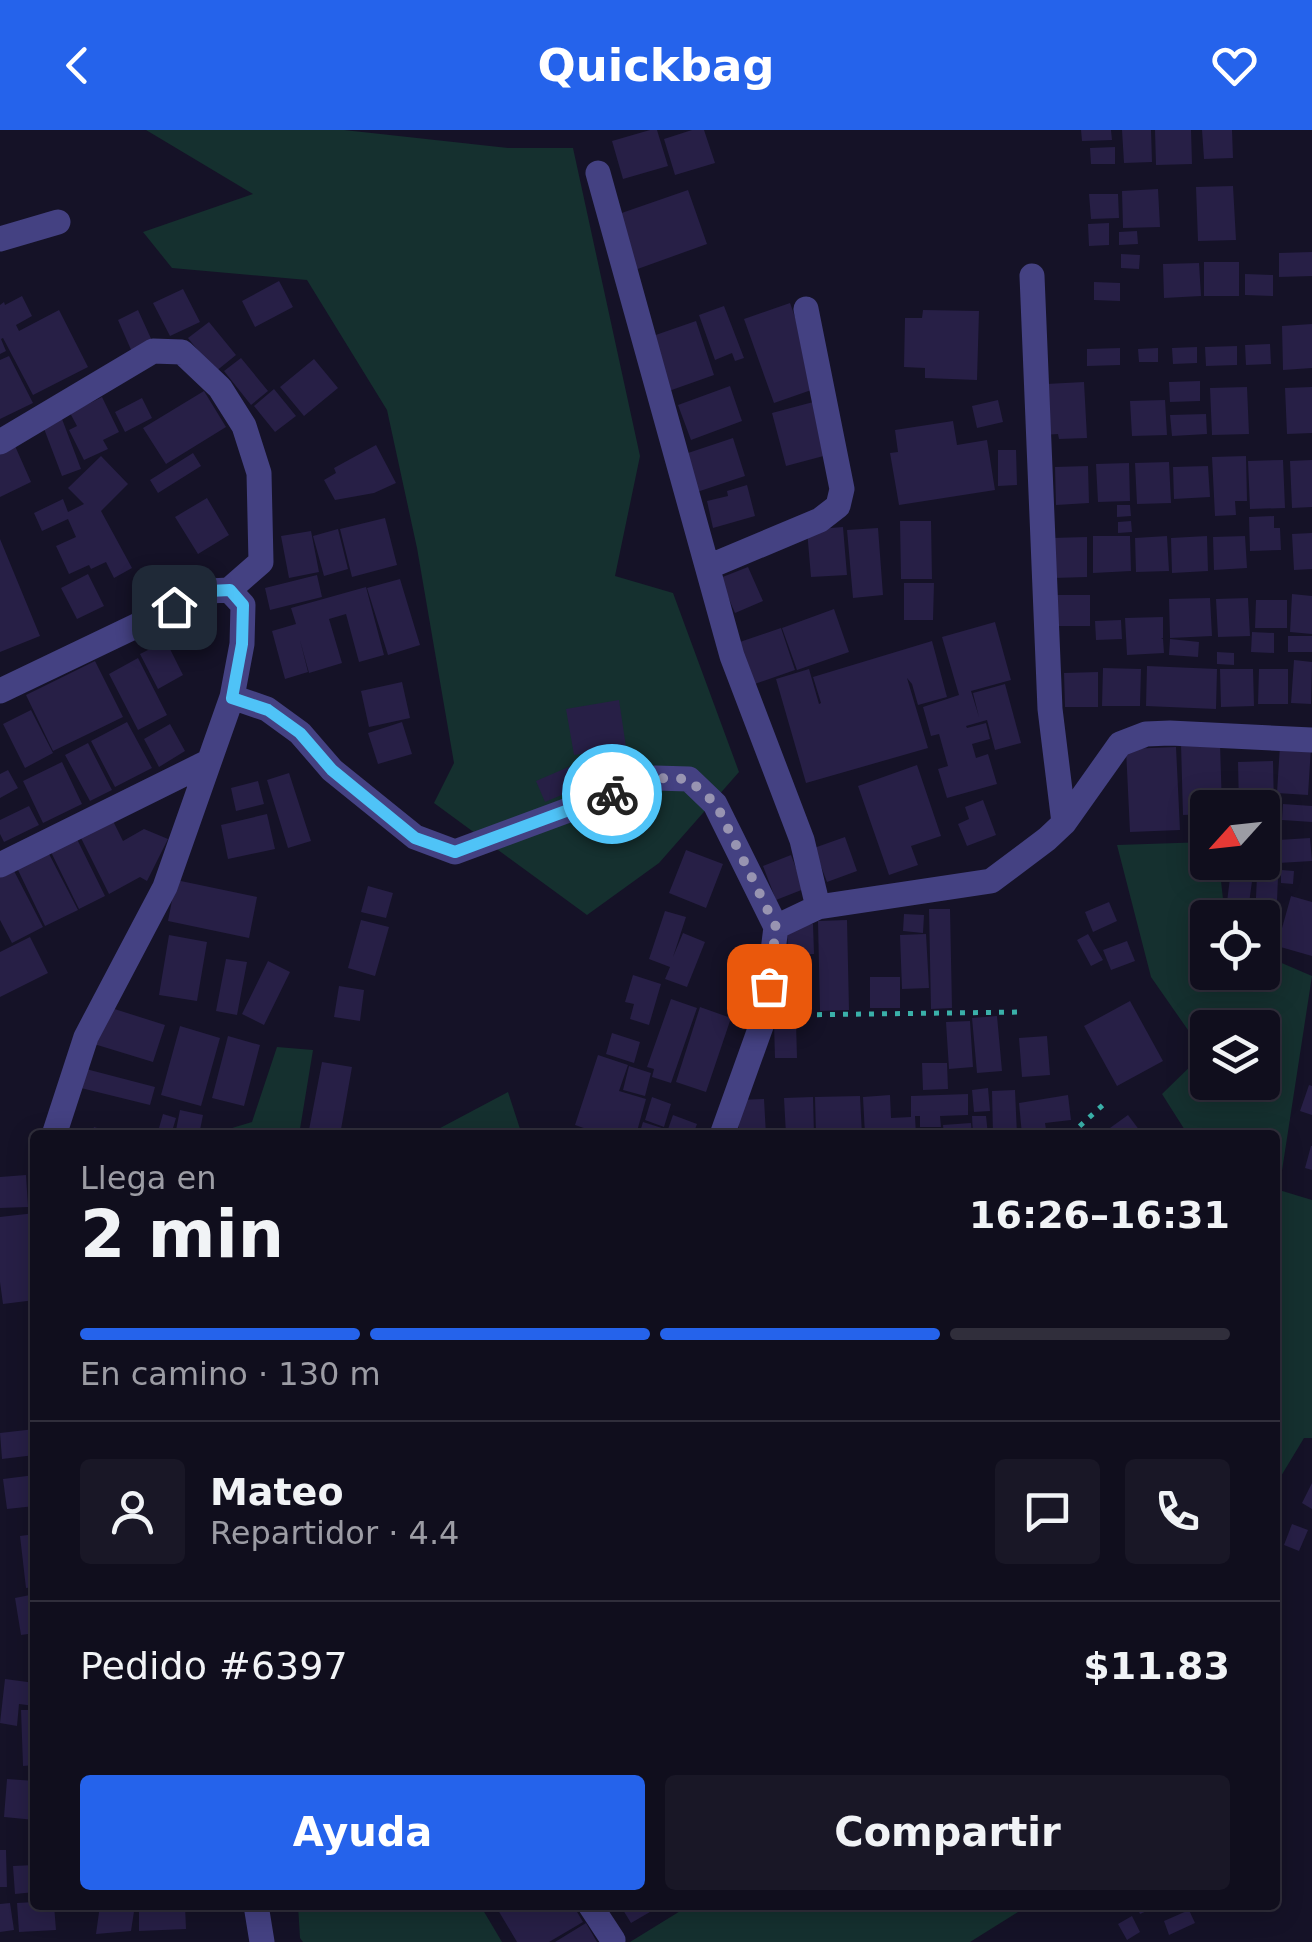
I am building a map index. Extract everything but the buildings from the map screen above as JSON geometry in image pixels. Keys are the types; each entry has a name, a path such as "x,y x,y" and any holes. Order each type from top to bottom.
{"street":[{"path":"598,172 732,656 802,840 818,907"},
{"path":"0,239 58,222"},
{"path":"1032,276 1050,709 1064,822"},
{"path":"708,568 820,520 838,506 842,489 806,309"},
{"path":"0,442 153,351 182,352 220,388 244,426 259,473 261,562 230,590 209,591 0,691"},
{"path":"56,1130 86,1037 164,887 232,698 242,644 243,605 230,590"},
{"path":"232,698 268,710 300,733 332,770 415,838 455,852 655,778 688,779 716,804 776,927 765,1015 724,1130"},
{"path":"776,927 818,907 991,880 1048,840 1120,744 1146,734 1312,740"},
{"path":"0,865 208,762"},
{"path":"257,1910 262,1942"},
{"path":"593,1910 612,1940"}],"path":[{"path":"765,1015 1023,1012"},
{"path":"1075,1130 1105,1103"}],"green space":[{"path":"146,130 344,130 508,148 573,148 640,456 615,576 673,593 739,772 659,863 587,915 434,803 454,763 417,548 387,410 307,280 172,268 143,232 253,194"},
{"path":"1190,843 1190,880 1221,880 1223,900 1190,900 1190,990 1280,990 1280,962 1312,976 1280,1184 1280,1130 1185,1130 1162,1094 1190,1067 1190,1100 1280,1100 1280,1010 1190,1010 1190,1033 1151,977 1117,845"},
{"path":"277,1047 313,1050 300,1130 225,1130 252,1122"},
{"path":"508,1092 520,1130 436,1130"},
{"path":"1280,1190 1312,1200 1312,1438 1304,1438 1280,1478"},
{"path":"298,1910 483,1910 502,1942 303,1942"},
{"path":"682,1910 1021,1910 970,1942 630,1942"}],"way so far":[{"path":"612,794 655,778 688,779 716,804 776,927 769,986"}],"route":[{"path":"174,607 209,591 230,590 243,605 242,644 232,698 268,710 300,733 332,770 415,838 455,852 612,794"}]}
